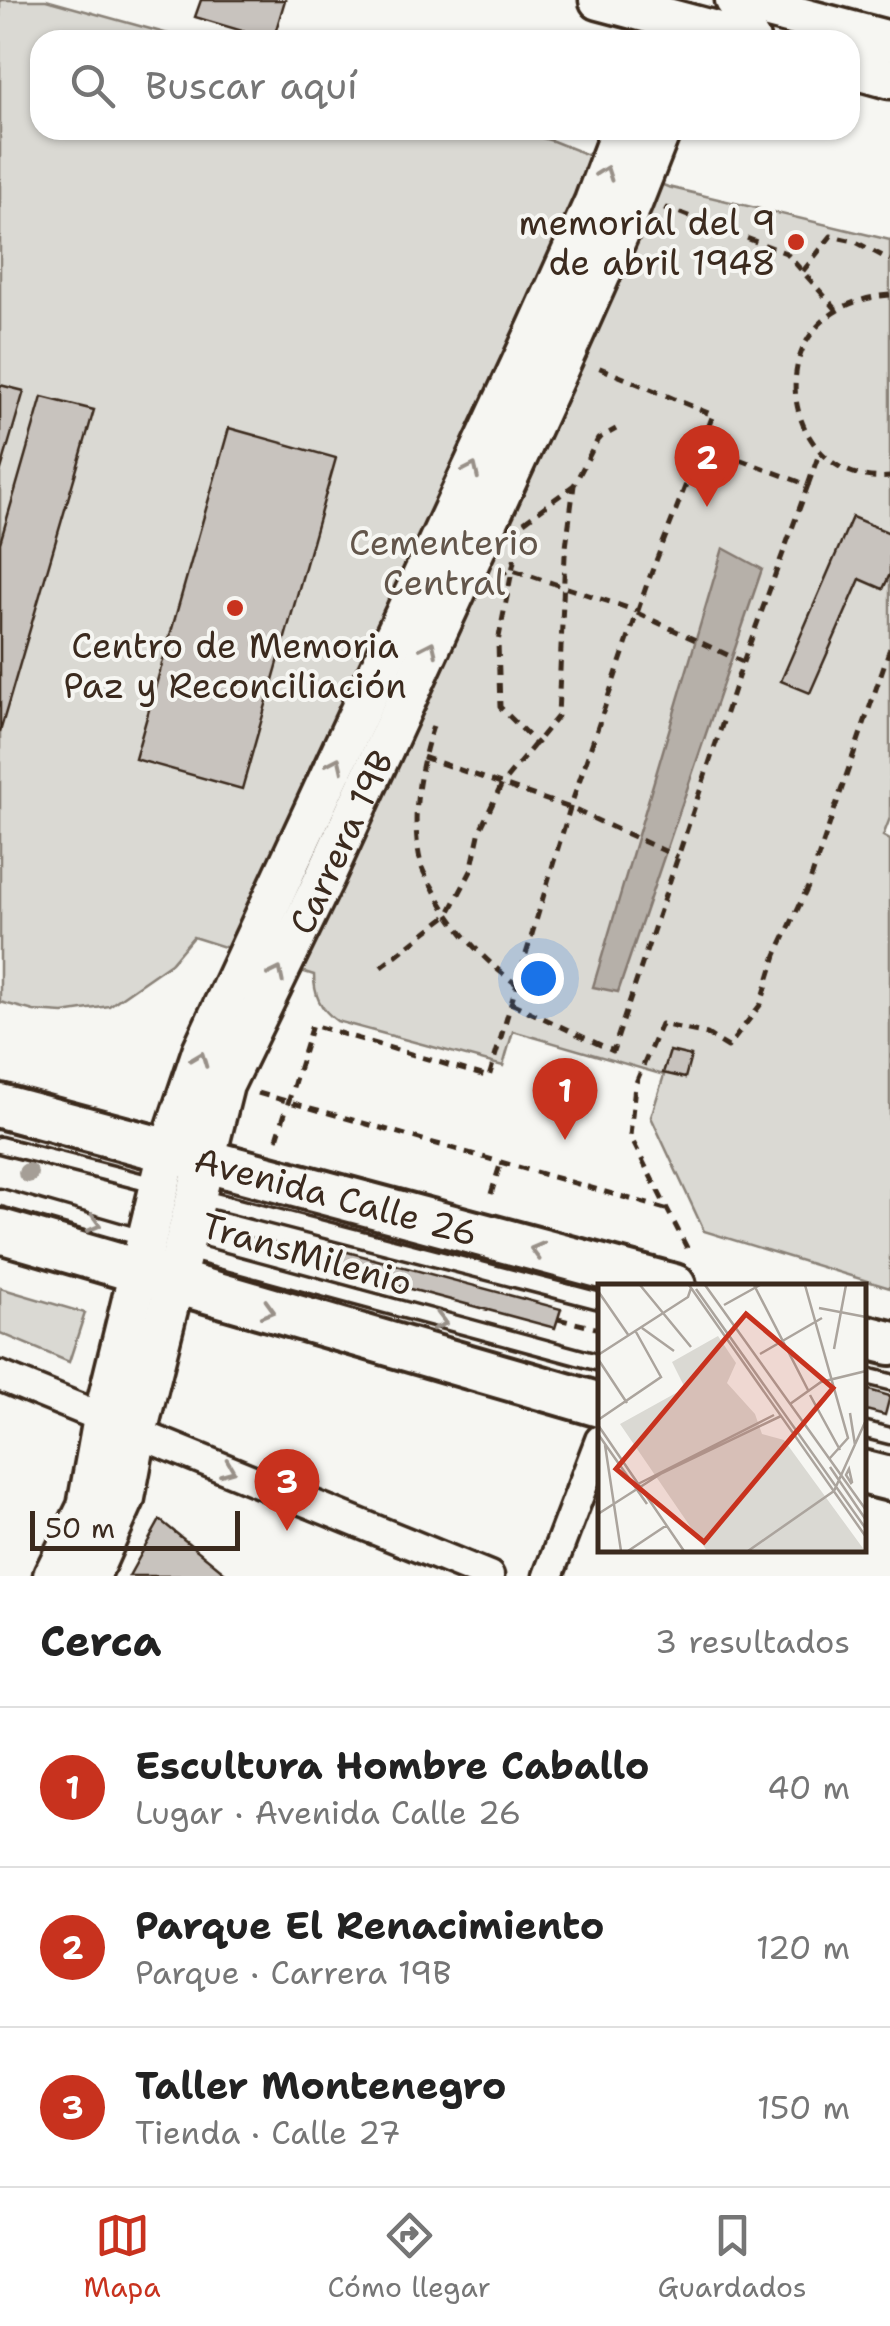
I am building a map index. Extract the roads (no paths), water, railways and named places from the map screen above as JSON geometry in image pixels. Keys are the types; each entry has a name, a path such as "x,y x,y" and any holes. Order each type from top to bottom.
{"main road":[{"name":"Avenida Calle 26","path":"0,1106 182,1174 680,1267"},
{"path":"0,1232 161,1255 598,1404"},
{"path":"865,1337 890,1343"},
{"path":"865,1473 890,1479"}],"street":[{"path":"599,0 710,30"},
{"path":"735,0 848,30"},
{"path":"860,33 890,41"},
{"path":"860,70 890,78"},
{"name":"Carrera 19B","path":"53,1576 87,1507 120,1425 182,1174 202,1051 538,329 594,202 616,140"},
{"name":"Carrera 19B","path":"182,1174 324,879 570,344 657,140"},
{"path":"0,1376 490,1576"},
{"name":"Carrera 19B","path":"90,1576 126,1498 120,1425"},
{"path":"548,1576 598,1445"}],"lane":[{"name":"TransMilenio","path":"0,1145 182,1174 598,1300"},
{"name":"TransMilenio","path":"0,1197 161,1255 598,1364"},
{"path":"865,1376 890,1382"},
{"path":"865,1430 890,1436"}],"place":[{"name":"memorial del 9 de abril 1948","path":"796,242"},
{"name":"Parque El Renacimiento","path":"707,507"},
{"name":"Centro de Memoria Paz y Reconciliación","path":"235,608"},
{"name":"Escultura Hombre Caballo","path":"565,1140"},
{"name":"Taller Montenegro","path":"287,1531"}],"park label":[{"name":"Cementerio Central","path":"444,562"}]}
